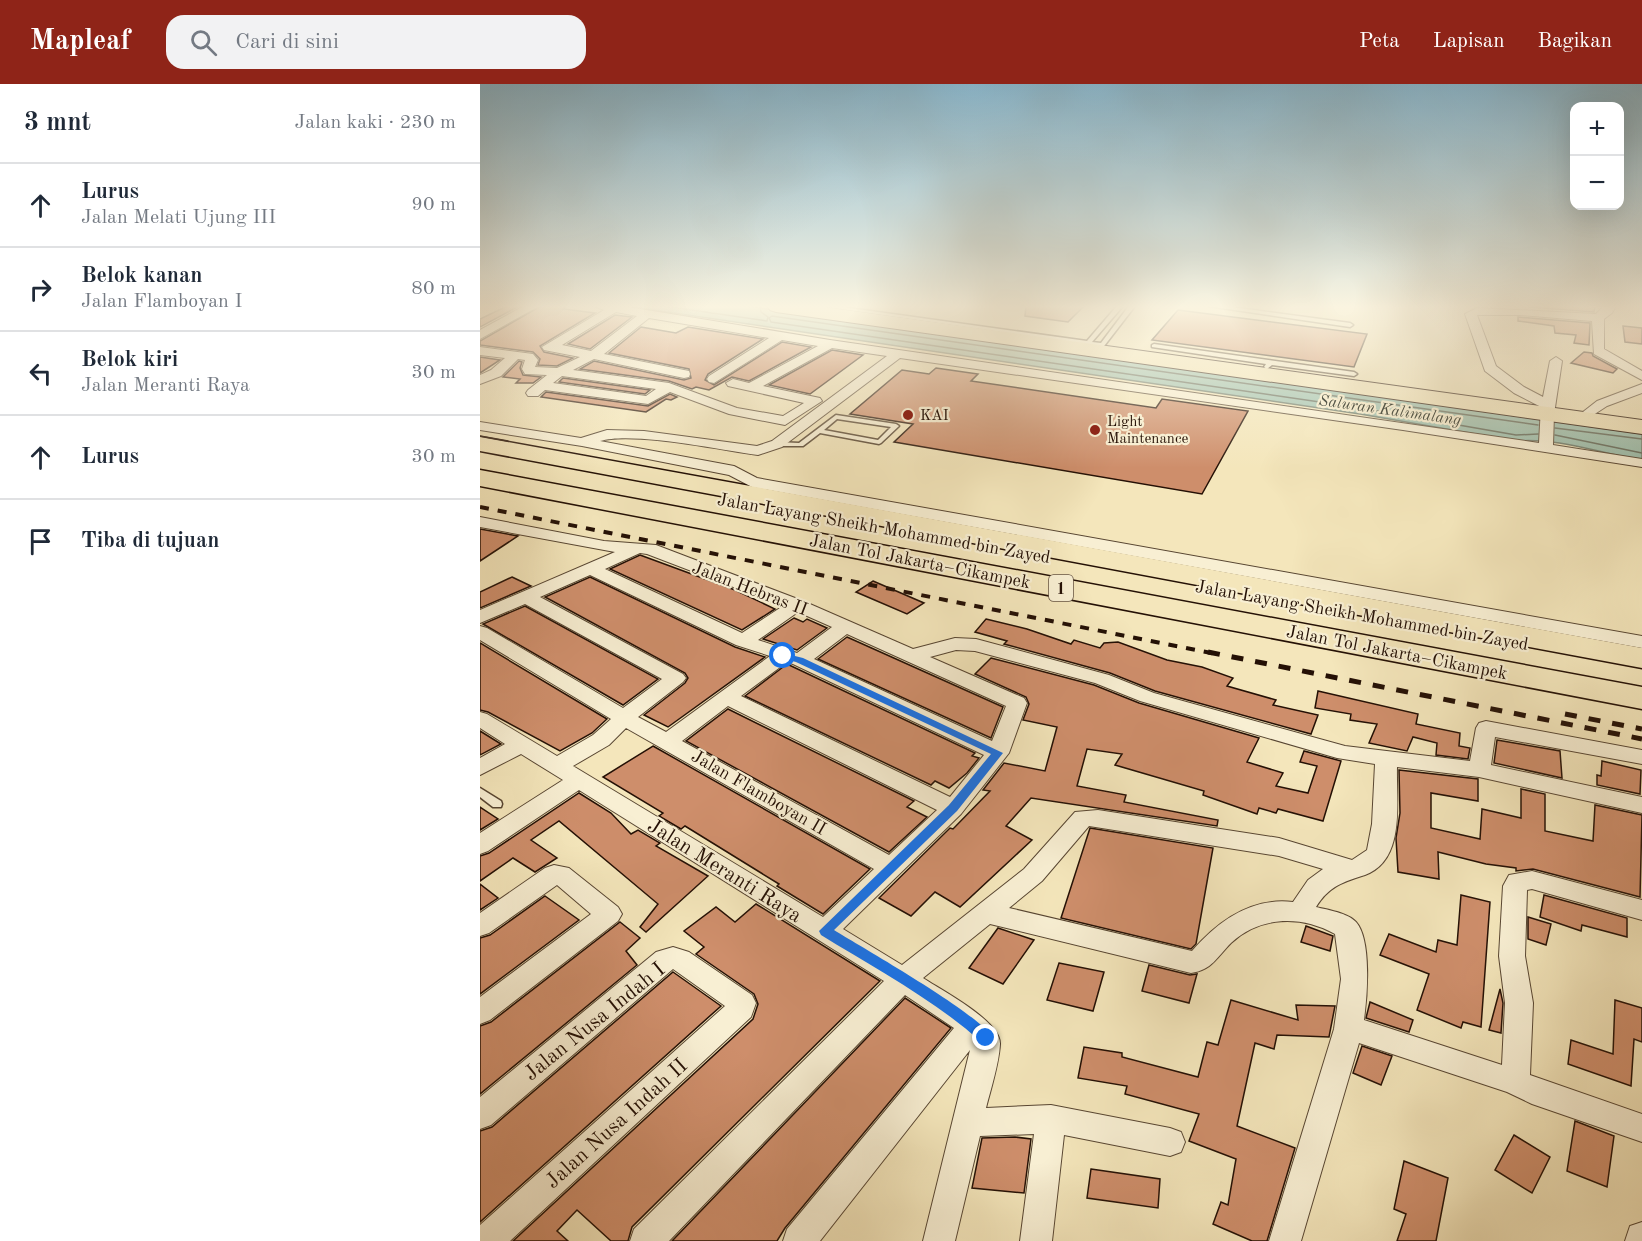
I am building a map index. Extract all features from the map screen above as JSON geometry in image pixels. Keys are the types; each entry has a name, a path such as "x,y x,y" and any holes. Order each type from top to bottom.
{"highway":[{"name":"Jalan Tol Jakarta–Cikampek","path":"480,444 1642,658"},
{"name":"Jalan Layang Sheikh Mohammed bin Zayed","path":"480,454 1642,666"},
{"name":"Jalan Layang Sheikh Mohammed bin Zayed","path":"480,468 1642,686"},
{"name":"Jalan Tol Jakarta–Cikampek","path":"480,478 1642,698"}],"main road":[{"path":"1195,360 1642,427"}],"street":[{"path":"480,380 496,374 515,360"},
{"path":"532,360 527,370 559,372 669,387 734,411 785,421 879,360"},
{"path":"583,360 559,372 538,389 645,400 669,387"},
{"path":"619,360 684,374"},
{"path":"714,379 743,360"},
{"path":"750,387 806,360"},
{"path":"582,442 608,434 644,435 758,451 777,444 881,360"},
{"path":"939,360 1546,446 1642,463"},
{"path":"1487,360 1490,368 1547,413"},
{"path":"1616,360 1641,372"},
{"path":"1546,446 1547,413 1556,361"},
{"path":"647,384 668,372"},
{"path":"733,383 815,401"},
{"path":"1581,419 1590,409 1601,403 1642,388"},
{"path":"480,426 582,442 734,471 752,482 1642,642"},
{"name":"Jalan Hebras II","path":"480,522 604,546 640,547 797,605 846,626 1017,703 998,753"},
{"path":"480,618 640,547"},
{"path":"591,569 743,641 791,658 998,753 953,808 825,931"},
{"path":"526,597 676,678 624,718 601,740 557,766"},
{"path":"743,641 797,605"},
{"path":"668,741 726,697 846,626"},
{"name":"Jalan Flamboyan II","path":"480,632 624,718 892,868"},
{"path":"911,656 955,644 976,645 1102,679 1147,697 1345,753 1479,770 1642,805"},
{"path":"726,697 953,808"},
{"name":"Jalan Meranti Raya","path":"480,719 903,979 973,1026"},
{"path":"1479,770 1486,728 1642,757"},
{"path":"480,768 521,744"},
{"path":"1301,911 1318,884 1333,875 1366,863 1376,856 1382,843 1386,759"},
{"path":"480,845 579,780"},
{"path":"646,1241 903,979 1032,875 1083,818 1098,818 1279,847 1351,869"},
{"path":"480,926 554,874 560,874 608,912 608,916 480,1012"},
{"path":"1515,1082 1519,1003 1512,956 1515,886 1518,882 1532,880 1642,910"},
{"path":"987,913 1191,962 1199,961 1217,939 1248,917 1273,911 1301,911 1347,928 1354,978 1350,1028 1299,1188 1285,1241"},
{"name":"Jalan Nusa Indah I","path":"480,1115 665,960 673,958 680,960 742,1003"},
{"name":"Jalan Nusa Indah II","path":"486,1241 741,1010 742,1003"},
{"path":"800,1241 973,1026 986,1038 986,1042 939,1241"},
{"path":"1350,1028 1515,1082 1532,1091 1642,1128"},
{"path":"968,1123 1051,1119 1170,1142"},
{"path":"1036,1241 1051,1119"}],"lane":[{"path":"1221,360 1264,369 1354,374"},
{"path":"777,444 801,445 818,431 836,417 896,426 879,442 818,431"},
{"path":"480,792 497,804"}],"water":[{"name":"Saluran Kalimalang","path":"993,360 1124,360 1642,434 1642,460 1565,444 1516,441 1360,414"}],"building":[{"path":"480,360 500,360 480,373"},
{"path":"540,360 569,360 557,366 538,365"},
{"path":"644,360 730,360 708,374 705,380 714,385 754,360 787,360 749,381 732,377 709,390 696,387 692,389 669,381 580,369 594,361 684,380 691,378 689,369"},
{"path":"814,360 856,360 810,394 769,385"},
{"path":"1302,360 1357,360 1354,367"},
{"path":"1575,360 1600,360 1617,369 1613,373 1571,363"},
{"path":"519,361 522,362 520,368 523,375 541,377 533,383 516,383 520,379 503,377"},
{"name":"Light Maintenance","path":"936,368 978,374 971,381 1156,408 1162,399 1248,411 1202,494 894,442 913,424 850,414 902,370 929,374"},
{"path":"563,378 650,390 645,394 559,382"},
{"path":"546,392 648,406 670,394 677,397 671,400 666,399 646,412 541,397"},
{"path":"480,529 518,536 480,561"},
{"path":"640,555 735,590 775,609 742,630 610,569"},
{"path":"512,577 531,586 480,608 480,592"},
{"path":"590,577 735,647 765,657 668,727 644,715 685,683 688,678 685,673 545,597"},
{"path":"873,581 924,603 907,614 856,592"},
{"path":"525,606 658,679 623,705 483,624"},
{"path":"794,618 803,622 807,619 827,628 797,650 763,639"},
{"path":"986,619 1027,629 1071,644 1074,640 1100,648 1104,643 1118,642 1167,660 1202,667 1233,678 1227,686 1276,700 1273,705 1318,715 1311,734 1155,691 1110,673 1004,644 1007,641 975,632"},
{"path":"847,637 1003,707 991,738 818,659"},
{"path":"480,643 607,719 592,733 560,751 488,712 480,710"},
{"path":"991,658 1094,685 1139,703 1259,738 1247,762 1283,773 1276,786 1308,793 1317,766 1300,762 1304,751 1341,761 1323,821 1278,809 1276,813 1259,808 1257,814 1203,795 1204,791 1115,765 1122,754 1087,749 1077,786 1126,795 1124,802 1218,820 1217,826 1031,798 1006,826 1032,840 960,907 935,892 911,916 879,898 990,791 983,790 1004,763 1045,771 1057,727 1023,720 1029,704 1026,697 975,674"},
{"path":"787,664 975,753 972,756 979,758 967,773 949,788 935,781 931,785 745,696"},
{"path":"1318,691 1418,714 1416,724 1460,733 1459,746 1470,748 1468,759 1436,755 1437,743 1413,737 1407,751 1369,743 1377,724 1350,720 1351,714 1315,708"},
{"path":"728,709 914,801 907,807 927,817 889,852 686,741"},
{"path":"480,731 501,744 480,755"},
{"path":"1497,740 1560,751 1562,778 1494,763"},
{"path":"653,746 870,869 823,914 685,826 681,829 659,816 663,813 603,777"},
{"path":"1602,761 1641,770 1640,794 1597,785 1597,775 1601,776"},
{"path":"1399,770 1478,779 1478,801 1431,793 1431,828 1480,839 1482,809 1521,818 1521,789 1545,794 1545,831 1593,841 1595,805 1642,815 1640,897 1533,869 1516,871 1516,868 1486,864 1438,852 1439,879 1398,872 1396,838 1400,813"},
{"path":"579,793 611,813 631,834 638,830 660,843 656,846 708,876 646,932 640,927 658,904 559,821 531,840 557,858 535,872 513,858 480,881 480,856 489,853"},
{"path":"480,807 498,819 480,830"},
{"path":"1090,828 1213,848 1196,944 1191,949 1061,918"},
{"path":"480,884 498,898 480,910"},
{"path":"1461,895 1490,902 1481,1027 1463,1022 1461,1028 1417,1010 1429,974 1380,955 1389,934 1436,952 1438,940 1457,945"},
{"path":"1544,895 1627,918 1627,937 1582,925 1581,931 1540,917"},
{"path":"545,896 579,920 480,994 480,938 490,935"},
{"path":"756,904 880,981 632,1227 628,1241 611,1241 577,1210 557,1231 568,1241 513,1241 753,1019 758,1004 754,994 696,954 704,947 684,931 716,907 735,922"},
{"path":"1528,917 1551,924 1546,945 1528,939"},
{"path":"620,922 640,938 626,951 637,965 480,1094 480,1026 491,1022"},
{"path":"1306,926 1333,936 1330,951 1301,942"},
{"path":"998,928 1034,940 1003,984 969,968"},
{"path":"1059,963 1104,972 1093,1011 1047,1000"},
{"path":"1149,965 1190,975 1197,974 1189,1003 1142,991"},
{"path":"673,972 721,1006 480,1222 480,1131 492,1127"},
{"path":"1500,989 1503,1003 1501,1033 1489,1030"},
{"path":"905,998 951,1028 785,1228 777,1241 672,1241"},
{"path":"1231,1000 1298,1020 1296,1005 1335,1006 1329,1037 1277,1035 1274,1049 1255,1043 1237,1126 1295,1148 1267,1241 1252,1241 1213,1224 1221,1202 1228,1205 1236,1159 1189,1141 1199,1114 1125,1094 1127,1086 1078,1078 1084,1047 1122,1053 1122,1057 1198,1077 1207,1042 1218,1045"},
{"path":"1615,1000 1642,1008 1642,1042 1634,1039 1631,1086 1568,1064 1571,1040 1613,1054"},
{"path":"1370,1002 1413,1020 1409,1032 1366,1018"},
{"path":"1362,1046 1392,1056 1381,1085 1353,1073"},
{"path":"1575,1121 1614,1136 1607,1187 1567,1171"},
{"path":"1514,1135 1550,1157 1532,1193 1495,1170"},
{"path":"982,1138 1031,1139 1024,1193 972,1188"},
{"path":"1404,1161 1448,1178 1436,1241 1397,1241 1406,1214 1394,1209"},
{"path":"1091,1169 1160,1179 1158,1208 1087,1198"}],"tram line":[{"path":"480,436 508,441"}],"railway":[{"path":"480,507 1216,654"},
{"path":"1208,652 1642,739"},
{"path":"1565,714 1642,729"}],"place":[{"name":"KAI","path":"908,415"},
{"name":"Light Maintenance","path":"1095,430"}],"route":[{"path":"783,656 800,660 998,753 953,808 825,931 903,979 973,1026 986,1038"}]}
